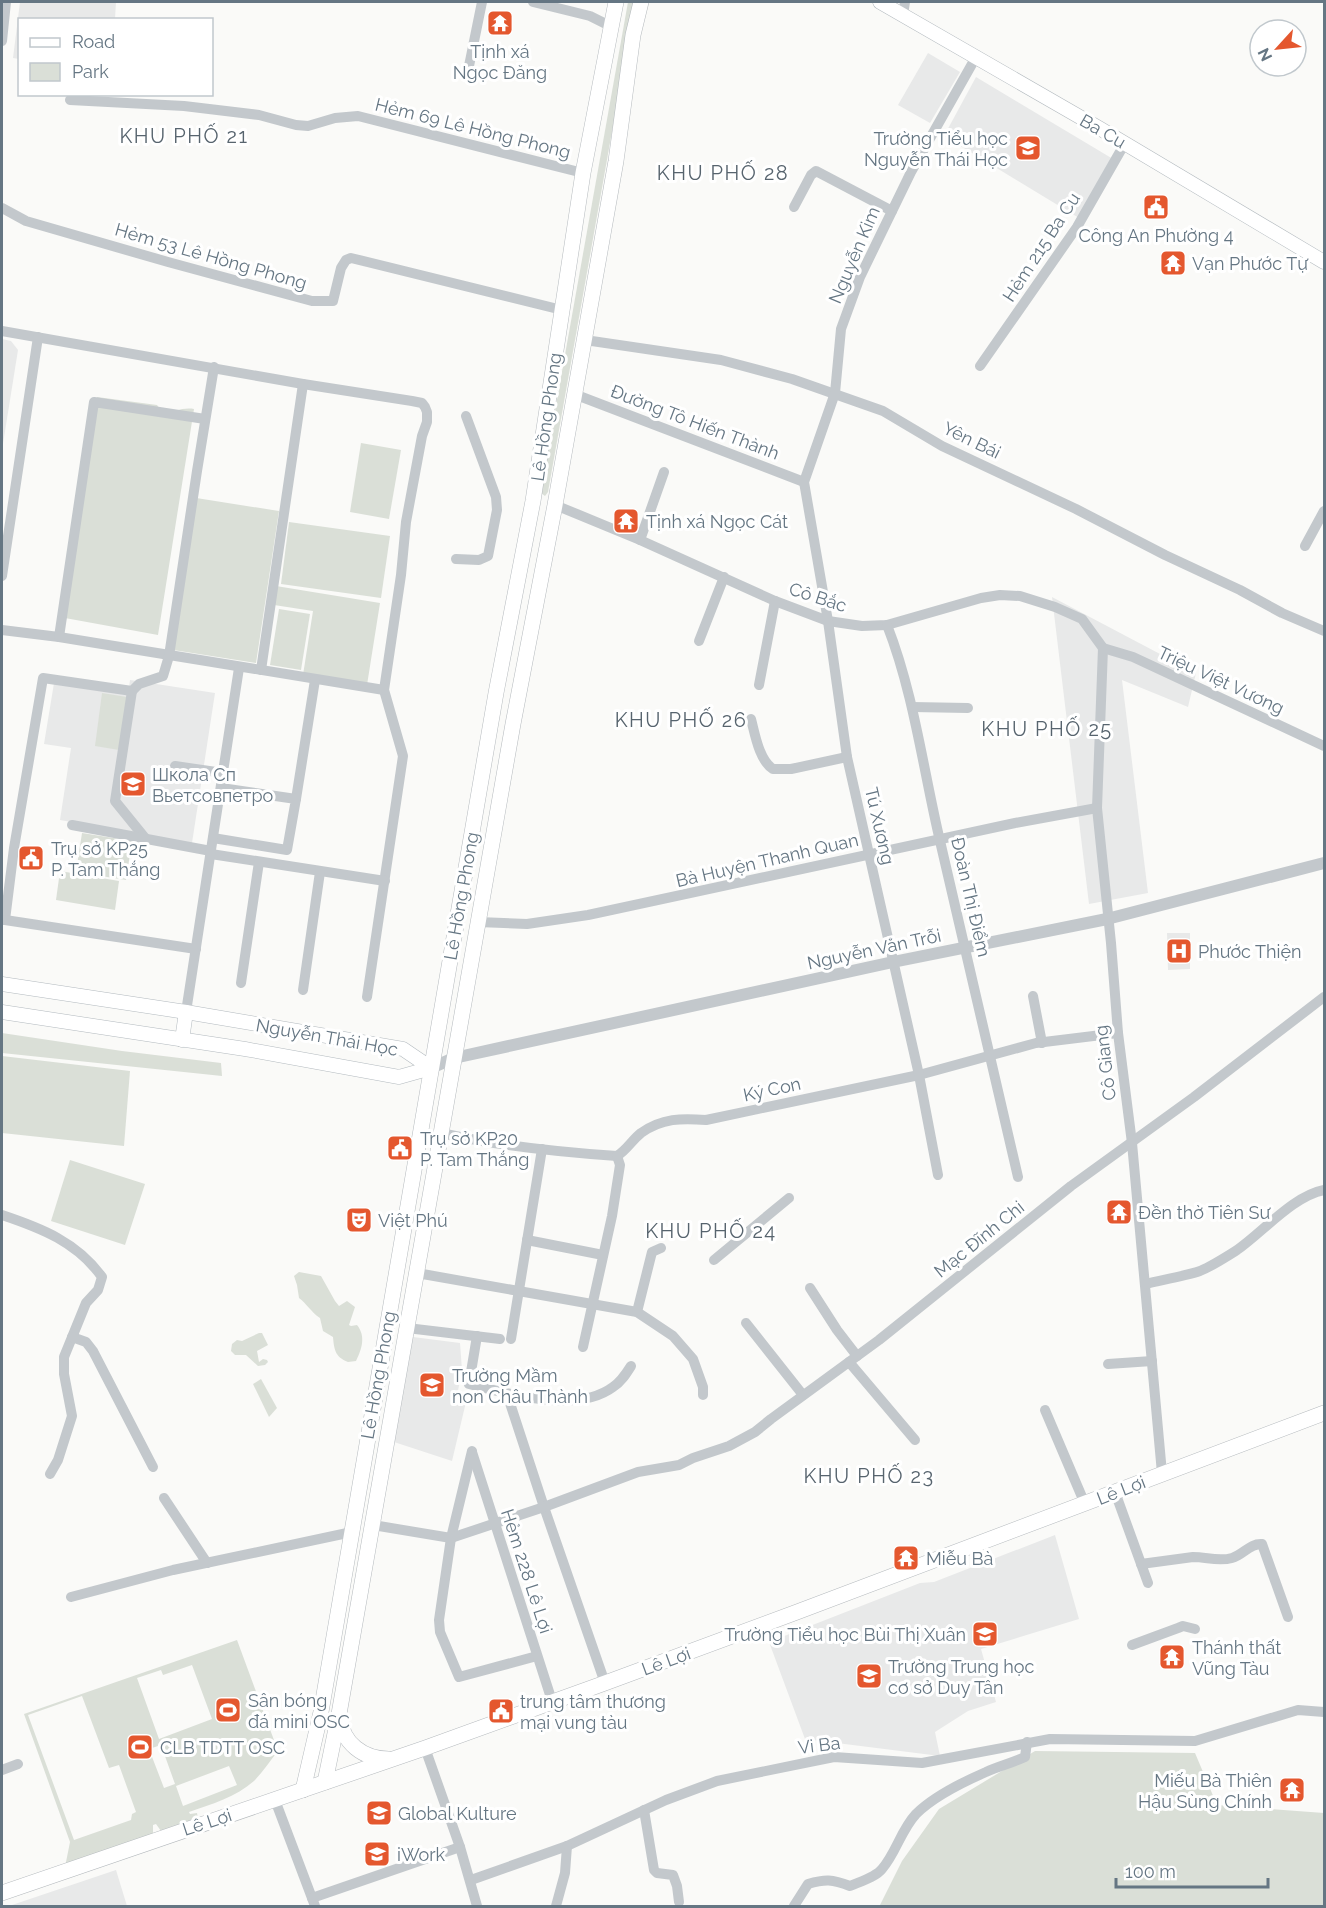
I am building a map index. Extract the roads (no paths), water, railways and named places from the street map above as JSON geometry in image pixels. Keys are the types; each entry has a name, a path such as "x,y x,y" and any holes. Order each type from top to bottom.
{"main road":[{"name":"Lê Hồng Phong","path":"303,1790 316,1733 496,693 533,501 583,173 616,2"},
{"name":"Lê Hồng Phong","path":"325,1782 373,1525 513,724 585,340 616,161 633,35 641,2"},
{"name":"Ba Cu","path":"880,2 904,8 976,57 1324,262"},
{"path":"533,501 555,506"},
{"name":"Nguyễn Thái Học","path":"2,984 403,1048 431,1068"},
{"name":"Nguyễn Thái Học","path":"2,1012 245,1049 399,1077 431,1068"},
{"path":"182,1040 186,1012"},
{"path":"426,1099 446,1103"},
{"path":"389,1315 408,1322"},
{"name":"Lê Lợi","path":"2,1893 425,1748 605,1683 1324,1413"},
{"path":"352,1527 373,1525"},
{"path":"339,1714 345,1736 359,1752 380,1758 398,1757"},
{"path":"316,1733 334,1739"}],"street":[{"path":"2,41 6,2"},
{"path":"469,66 482,2"},
{"path":"533,2 590,15 610,26"},
{"name":"Nguyễn Kim","path":"804,482 835,393 842,329 860,277 911,172 976,57"},
{"name":"Hẻm 69 Lê Hồng Phong","path":"70,100 184,106 259,115 308,126 335,118 358,116 583,173"},
{"name":"Hẻm 215 Ba Cu","path":"980,366 1077,227 1125,143"},
{"path":"794,207 811,175 816,171 892,211"},
{"name":"Hẻm 53 Lê Hồng Phong","path":"2,208 26,220 179,266 312,301 333,301 341,268 346,260 351,258 562,310"},
{"path":"2,331 423,404 427,412 427,422 422,436 405,522 401,574 384,690 403,756 367,997"},
{"path":"2,576 4,537 38,337"},
{"name":"Yên Bái","path":"585,340 721,360 792,379 883,411 942,446 1076,509 1282,613 1324,631"},
{"path":"145,838 115,801 132,691 139,684 163,676 170,656 214,367"},
{"path":"261,670 303,384"},
{"name":"Đường Tô Hiến Thành","path":"574,394 804,482"},
{"path":"59,637 94,402 205,419"},
{"path":"456,559 479,560 488,556 496,510 494,490 466,416"},
{"path":"640,540 664,472"},
{"name":"Tú Xương","path":"804,482 828,621 847,757 919,1075 938,1175"},
{"name":"Cô Bắc","path":"555,506 640,540 775,601 828,621 862,627 886,625 981,598 1000,595 1020,596 1055,607 1082,619 1103,648"},
{"path":"1305,546 1324,511"},
{"path":"699,641 724,577"},
{"path":"759,685 775,601"},
{"name":"Đoàn Thị Điểm","path":"886,625 899,657 912,707 1018,1177"},
{"path":"2,630 59,637 384,690"},
{"name":"Triệu Việt Vương","path":"1103,648 1133,657 1324,746"},
{"name":"Cô Giang","path":"1103,648 1096,808 1118,1033 1132,1143 1162,1473"},
{"path":"186,1012 239,668"},
{"path":"132,691 43,678 3,920 196,949"},
{"path":"213,838 287,850 315,680"},
{"path":"912,707 968,708"},
{"path":"751,719 769,768 791,769 847,757"},
{"path":"175,766 223,773"},
{"path":"221,788 296,799"},
{"name":"Bà Huyện Thanh Quan","path":"478,922 527,924 588,915 1015,823 1096,808"},
{"path":"72,825 259,862 385,881"},
{"path":"2,846 14,848"},
{"path":"241,983 259,862"},
{"name":"Nguyễn Văn Trỗi","path":"431,1068 454,1058 893,962 1107,918 1324,863"},
{"path":"303,990 320,872"},
{"path":"1032,996 1042,1043"},
{"name":"Mạc Đĩnh Chi","path":"451,1538 638,1472 679,1465 729,1446 755,1432 853,1359 1071,1186 1132,1143 1324,997"},
{"name":"Ký Con","path":"617,1156 624,1152 641,1133 658,1124 680,1118 706,1120 919,1075 1042,1043 1118,1033"},
{"path":"441,1132 468,1139 617,1156 620,1165 584,1347"},
{"path":"408,1322 477,1336 505,1339 519,1291 542,1149"},
{"path":"1145,1284 1199,1271 1237,1250 1298,1201 1324,1190"},
{"path":"714,1260 789,1197"},
{"path":"2,1215 39,1228 68,1244 91,1262 102,1277 98,1290 86,1303 64,1357 64,1374 72,1416 58,1460 50,1474"},
{"path":"527,1240 603,1255"},
{"path":"637,1312 652,1252 661,1248"},
{"path":"417,1273 637,1312 673,1336 693,1359 704,1387 703,1395"},
{"path":"810,1288 853,1359 915,1440"},
{"path":"746,1323 803,1395"},
{"path":"477,1336 469,1384 507,1394 540,1400 566,1401 590,1397 616,1386 630,1366"},
{"path":"72,1337 86,1342 93,1351 153,1467"},
{"path":"1108,1364 1152,1361"},
{"path":"507,1394 605,1683"},
{"path":"1045,1410 1085,1504"},
{"name":"Hẻm 228 Lê Lợi","path":"451,1538 471,1451 552,1701"},
{"path":"1115,1492 1148,1583"},
{"path":"164,1497 207,1563"},
{"path":"373,1525 451,1538 439,1620 440,1632 459,1677 537,1656"},
{"path":"71,1598 174,1570 352,1527"},
{"path":"1141,1564 1193,1557 1225,1560 1239,1556 1254,1545 1263,1544 1288,1617"},
{"path":"1132,1645 1183,1626 1195,1629"},
{"name":"Vi Ba","path":"471,1880 567,1846 644,1810 717,1780 834,1757 921,1763 1050,1739 1195,1741 1298,1710 1324,1712"},
{"path":"794,1906 807,1884 823,1880 837,1881 850,1886 882,1870 904,1829 916,1814 930,1802 965,1783 988,1771 1009,1765 1025,1757 1027,1742"},
{"path":"425,1748 471,1880 477,1906"},
{"path":"2,1770 18,1764"},
{"path":"274,1800 314,1902 460,1847"},
{"path":"644,1810 654,1870 657,1873 674,1875 678,1886 679,1902"},
{"path":"556,1906 565,1873 567,1846"}],"place":[{"name":"Tịnh xá Ngọc Đăng","path":"500,23"},
{"name":"Trường Tiểu học Nguyễn Thái Học","path":"1028,148"},
{"name":"Công An Phường 4","path":"1156,207"},
{"name":"Vạn Phước Tự","path":"1173,263"},
{"name":"Tịnh xá Ngọc Cát","path":"626,521"},
{"name":"Школа Сп Вьетсовпетро","path":"133,784"},
{"name":"Trụ sở KP25 P. Tam Thắng","path":"31,858"},
{"name":"Phước Thiện","path":"1179,951"},
{"name":"Trụ sở KP20 P. Tam Thắng","path":"400,1148"},
{"name":"Đền thờ Tiên Sư","path":"1119,1212"},
{"name":"Việt Phú","path":"359,1220"},
{"name":"Trường Mầm non Châu Thành","path":"432,1385"},
{"name":"Miễu Bà","path":"906,1558"},
{"name":"Trường Tiểu học Bùi Thị Xuân","path":"985,1634"},
{"name":"Thánh thất Vũng Tàu","path":"1172,1657"},
{"name":"Trường Trung học cơ sở Duy Tân","path":"869,1676"},
{"name":"Sân bóng đá mini OSC","path":"228,1710"},
{"name":"trung tâm thương mại vung tàu","path":"501,1711"},
{"name":"CLB TDTT OSC","path":"140,1747"},
{"name":"Miếu Bà Thiên Hậu Sùng Chính","path":"1292,1790"},
{"name":"Global Kulture","path":"379,1813"},
{"name":"iWork","path":"377,1854"}],"district":[{"name":"KHU PHỐ 21","path":"184,136"},
{"name":"KHU PHỐ 28","path":"723,173"},
{"name":"KHU PHỐ 26","path":"681,720"},
{"name":"KHU PHỐ 25","path":"1047,729"},
{"name":"KHU PHỐ 24","path":"711,1231"},
{"name":"KHU PHỐ 23","path":"869,1476"}]}
